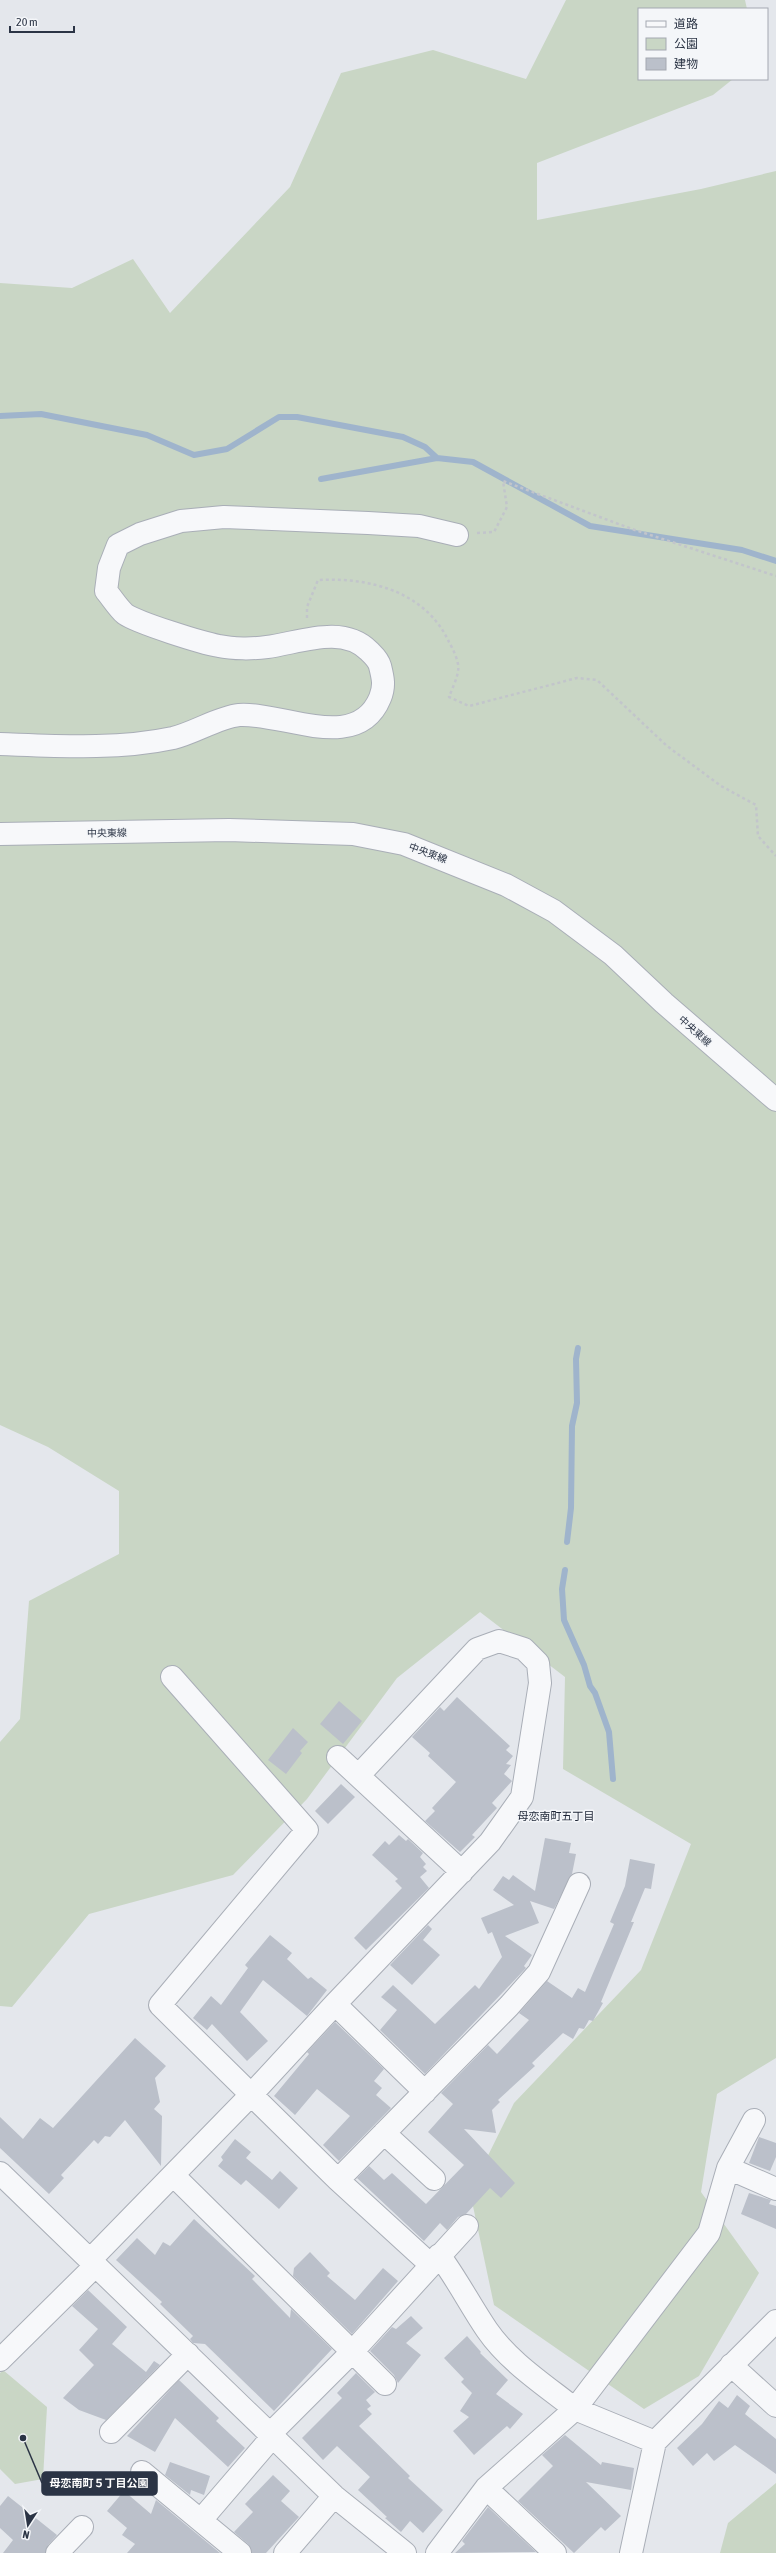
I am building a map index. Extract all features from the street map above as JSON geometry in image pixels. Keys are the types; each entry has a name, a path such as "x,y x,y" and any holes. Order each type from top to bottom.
{"street":[{"path":"0,744 88,747 133,744 174,738 239,715 275,719 312,727 350,726 369,718 380,698 384,683 378,660 366,648 352,640 335,637 307,639 266,648 220,646 177,634 125,614 106,591 109,568 118,545 140,534 181,521 224,517 419,526 457,535"},
{"name":"中央東線","path":"0,834 229,830 352,834 404,844 506,885 554,911 613,955 664,1003 776,1100"},
{"path":"0,2360 94,2262 172,2175 250,2096 334,2004 490,1842 522,1797 540,1683 538,1663 524,1649 499,1641 477,1649 359,1775"},
{"path":"172,1677 307,1830 160,2005 250,2096 338,2180 457,2278 487,2330 517,2363 575,2409 655,2442"},
{"path":"338,1757 462,1872"},
{"path":"338,2180 509,2006 539,1972 579,1884"},
{"path":"334,2004 425,2092"},
{"path":"437,2553 486,2488 575,2409 708,2233 728,2168 754,2120"},
{"path":"384,2133 434,2179"},
{"path":"728,2168 776,2189"},
{"path":"0,2173 94,2262 334,2496 405,2553"},
{"path":"172,2175 385,2384"},
{"path":"201,2520 272,2435 353,2351 467,2226"},
{"path":"631,2553 655,2442 776,2321"},
{"path":"112,2432 188,2354"},
{"path":"731,2365 776,2406"},
{"path":"142,2472 240,2553"},
{"path":"486,2488 555,2553"},
{"path":"285,2553 334,2496"},
{"path":"57,2553 82,2527"}],"path":[{"path":"457,535 494,532 508,507 503,481 640,532 776,576"},
{"path":"307,639 307,607 318,580 342,578 379,584 419,605 442,626 459,670 449,697 470,706 577,678 597,680 666,746 721,786 756,805 758,836 776,856"}],"green space":[{"path":"566,0 745,0 747,8 638,8 638,80 732,80 713,95 537,163 537,220 701,189 776,171 776,2058 717,2094 701,2192 759,2273 699,2376 644,2409 494,2305 470,2192 514,2103 641,1970 691,1844 563,1769 565,1677 480,1612 397,1678 307,1799 233,1875 89,1914 12,2007 0,2006 0,1742 20,1719 29,1601 119,1554 119,1491 48,1447 0,1425 0,283 72,288 133,259 170,313 290,187 341,73 433,50 526,79"},
{"path":"3,2370 47,2407 43,2479 15,2484 0,2469 0,2373"},
{"path":"776,2483 776,2553 720,2553 728,2523"}],"building":[{"path":"457,1697 510,1746 506,1750 513,1756 506,1764 511,1765 504,1774 512,1781 492,1803 497,1808 472,1835 475,1837 460,1852 425,1821 435,1811 432,1808 456,1782 428,1756 430,1753 412,1737 440,1707 444,1711"},
{"path":"339,1701 362,1721 343,1744 320,1724"},
{"path":"293,1728 308,1742 300,1751 302,1753 286,1774 268,1760"},
{"path":"341,1784 355,1797 328,1824 315,1811"},
{"path":"399,1835 406,1841 408,1839 423,1853 420,1857 426,1864 423,1867 427,1871 420,1877 429,1888 366,1950 354,1938 402,1888 395,1881 398,1879 372,1855 385,1841 389,1845"},
{"path":"545,1838 571,1843 569,1853 576,1854 572,1874 554,1909 530,1901 539,1923 505,1936 532,1955 524,1966 526,1968 425,2074 380,2030 397,2010 381,1997 393,1985 435,2024 475,1985 479,1989 502,1957 492,1932 488,1934 481,1918 514,1905 493,1890 503,1876 509,1880 513,1875 535,1891"},
{"path":"630,1859 655,1864 651,1889 645,1888 631,1922 634,1922 601,2002 603,2003 593,2021 589,2020 584,2029 579,2028 573,2039 563,2033 532,2063 535,2066 498,2100 500,2102 492,2110 496,2133 464,2129 515,2183 501,2198 490,2188 466,2214 458,2217 447,2230 440,2223 424,2241 357,2178 369,2166 384,2180 392,2173 426,2204 464,2165 428,2132 453,2104 441,2093 488,2045 497,2054 529,2020 519,2013 547,1981 572,1998 578,1988 585,1992 614,1924 610,1922 625,1886"},
{"path":"428,1925 432,1929 423,1940 440,1955 412,1985 390,1965"},
{"path":"270,1935 292,1953 287,1959 308,1979 311,1977 327,1990 307,2016 263,1980 240,2012 268,2041 247,2061 212,2024 207,2030 193,2018 211,1996 221,2005 248,1968 245,1965"},
{"path":"335,2022 384,2069 374,2081 382,2088 376,2095 391,2108 339,2161 323,2145 350,2116 317,2089 295,2115 274,2096 309,2054 307,2052"},
{"path":"135,2038 166,2066 155,2078 160,2102 154,2109 162,2116 161,2166 125,2120 110,2137 105,2136 98,2144 94,2140 61,2175 64,2178 49,2194 0,2148 0,2117 23,2139 40,2118 53,2128"},
{"path":"759,2137 776,2143 776,2157 770,2171 749,2163"},
{"path":"235,2139 251,2152 246,2158 272,2180 280,2171 298,2188 279,2209 246,2180 241,2185 218,2166 223,2160 221,2157"},
{"path":"749,2193 771,2200 769,2204 776,2206 776,2229 741,2214"},
{"path":"194,2219 255,2276 252,2279 290,2318 291,2309 332,2349 274,2411 205,2344 193,2343 190,2339 193,2336 160,2304 162,2302 116,2260 137,2238 155,2255 163,2242 170,2246"},
{"path":"310,2252 330,2273 327,2276 355,2300 383,2268 398,2281 352,2334 293,2276 294,2268"},
{"path":"88,2290 127,2327 112,2344 146,2372 154,2361 160,2365 106,2420 79,2410 63,2398 94,2365 79,2350 98,2329 72,2306"},
{"path":"411,2316 423,2328 406,2343 421,2355 398,2383 394,2375 370,2351 392,2327 396,2329"},
{"path":"467,2336 481,2352 480,2353 508,2380 496,2394 523,2414 510,2429 507,2426 474,2455 453,2431 469,2417 460,2411 472,2393 461,2382 464,2379 444,2358"},
{"path":"356,2373 375,2392 366,2400 371,2406 367,2409 372,2414 359,2426 410,2476 408,2478 443,2510 423,2533 410,2521 401,2532 385,2518 387,2517 358,2490 370,2477 337,2446 323,2460 302,2438 342,2398 337,2393"},
{"path":"179,2380 219,2418 216,2421 245,2448 228,2467 175,2418 155,2452 127,2436"},
{"path":"737,2395 750,2406 745,2414 776,2439 776,2474 735,2445 714,2461 707,2453 693,2466 677,2448 702,2424 719,2401 728,2408"},
{"path":"565,2435 601,2465 602,2462 634,2468 631,2490 586,2482 621,2516 605,2531 601,2527 574,2553 518,2501 553,2466 542,2455"},
{"path":"170,2462 210,2476 204,2495 191,2490 190,2495 165,2475"},
{"path":"273,2475 290,2491 281,2501 299,2517 266,2553 252,2553 248,2544 234,2532 253,2512 245,2504"},
{"path":"124,2491 151,2514 156,2500 220,2553 127,2553 135,2544 122,2535 127,2528 107,2511"},
{"path":"8,2496 57,2535 48,2545 45,2553 3,2553 13,2540 0,2528 0,2506"},
{"path":"488,2507 536,2552 455,2553 465,2544 462,2541"}],"waterway":[{"path":"0,416 41,414 147,435 194,455 227,449 279,417 297,417 403,437 425,447 437,458 473,462 590,526 742,550 776,561"},
{"path":"321,479 437,458"},
{"path":"567,1542 571,1508 572,1426 577,1403 576,1359 578,1348"},
{"path":"565,1570 562,1589 564,1620 584,1665 590,1686 595,1693 609,1732 613,1779"}],"place":[{"name":"母恋南町５丁目公園","path":"23,2438"}],"district":[{"name":"母恋南町五丁目","path":"556,1816"}]}
